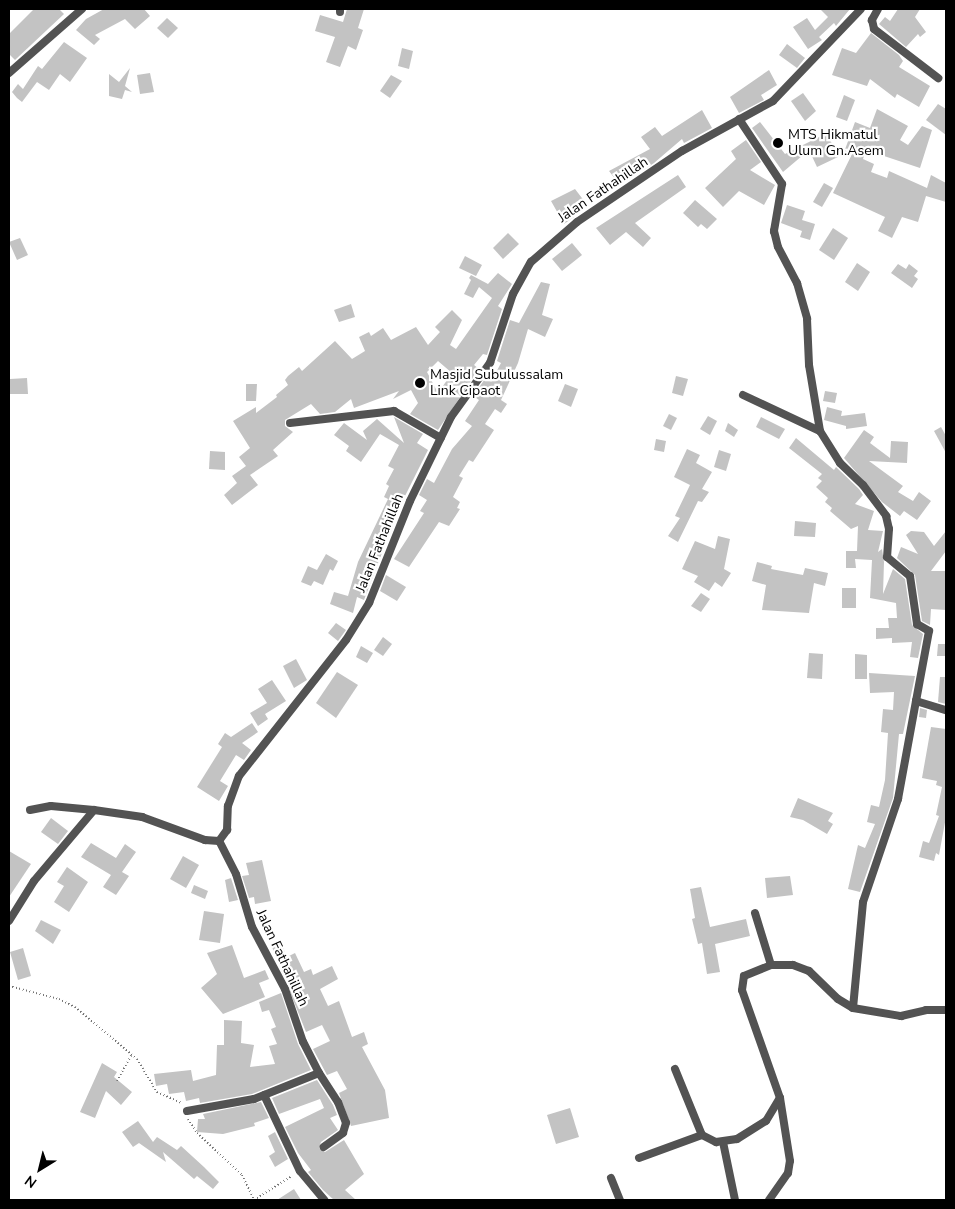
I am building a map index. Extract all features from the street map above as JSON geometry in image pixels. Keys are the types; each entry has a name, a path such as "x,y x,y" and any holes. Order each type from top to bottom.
{"street":[{"path":"9,73 82,9"},
{"name":"Jalan Fathahillah","path":"324,1147 343,1133 346,1123 338,1102 319,1073 303,1042 285,989 252,927 236,874 219,841 227,830 228,806 239,776 346,640 368,603 410,501 441,438 458,406 490,363 513,294 531,262 561,234 590,212 682,151 773,101 861,9"},
{"path":"878,9 872,25 874,29 938,78"},
{"path":"739,119 782,184 774,231 778,247 796,283 807,319 809,365 820,431 840,463 882,509 889,529 887,557 910,576 917,624 928,631 898,799 863,902 853,1008"},
{"path":"743,395 820,431"},
{"path":"290,423 394,411 441,438"},
{"path":"916,701 946,710"},
{"path":"30,810 51,806 142,817 205,840 219,841"},
{"path":"9,921 34,881 94,810"},
{"path":"755,913 771,965"},
{"path":"769,1200 788,1173 790,1162 780,1098 741,985 744,976 771,965 802,966 838,999 853,1008 901,1016 926,1010 946,1010"},
{"path":"675,1068 702,1136"},
{"path":"187,1111 264,1096 319,1073"},
{"path":"264,1096 300,1170 324,1200"},
{"path":"639,1158 702,1136 723,1142 737,1139 757,1128 774,1112 780,1098"},
{"path":"723,1142 735,1200"},
{"path":"612,1178 620,1200"}],"path":[{"path":"9,986 66,1002 132,1054 157,1092 179,1101 187,1111 191,1127 242,1175 254,1200 300,1170"},
{"path":"117,1081 132,1054"}],"building":[{"path":"34,9 59,9 64,14 15,60 9,54 9,34"},
{"path":"104,9 144,9 150,16 135,29 125,19 95,35 100,39 94,45 76,30 86,19"},
{"path":"347,9 364,9 358,28 363,30 356,50 348,46 340,67 326,62 335,37 315,31 320,15 343,22"},
{"path":"820,9 850,9 836,26 834,23 819,37 822,40 808,49 793,27 807,18 815,30 828,17"},
{"path":"898,9 920,9 915,17 926,32 920,37 918,34 906,47 879,24 885,17 890,21"},
{"path":"167,18 178,28 168,38 157,28"},
{"path":"871,33 899,55 903,61 899,67 930,86 919,107 897,94 895,98 870,79 867,86 832,75 842,48 856,53"},
{"path":"64,42 87,58 70,82 60,74 49,90 37,82 22,102 12,92 18,84 23,89 38,66 42,69"},
{"path":"787,44 805,58 797,68 779,55"},
{"path":"402,48 413,51 409,69 398,66"},
{"path":"130,68 125,86 132,92 125,90 122,99 109,96 109,74 119,82"},
{"path":"769,70 777,85 761,95 764,100 739,113 730,97"},
{"path":"150,73 154,92 140,94 137,75"},
{"path":"391,75 402,81 390,98 380,91"},
{"path":"803,93 816,111 805,121 791,101"},
{"path":"844,95 855,100 847,121 836,117"},
{"path":"938,104 946,109 946,135 926,120"},
{"path":"877,109 908,126 900,140 908,145 922,126 932,130 920,168 866,150 863,159 874,164 871,172 887,178 889,171 927,188 931,175 946,183 946,202 926,196 918,222 902,217 892,238 878,231 885,217 833,193 854,150 843,155 855,122 870,128"},
{"path":"702,110 712,128 684,143 682,139 654,163 642,171 640,167 619,184 609,171 650,149 641,137 655,127 662,136"},
{"path":"760,122 785,154 827,133 838,157 817,167 809,150 783,172 752,128"},
{"path":"746,140 761,162 750,170 775,185 764,205 739,191 723,207 705,188 736,159 731,151"},
{"path":"678,175 686,187 635,223 651,238 643,247 626,232 610,245 596,228"},
{"path":"824,183 833,188 822,207 813,202"},
{"path":"575,189 585,202 570,212 574,217 564,224 551,201"},
{"path":"695,200 717,219 707,229 701,224 698,227 683,213"},
{"path":"787,205 805,211 802,220 815,224 810,240 800,237 802,231 781,223"},
{"path":"833,228 848,238 834,260 819,250"},
{"path":"508,233 519,244 503,259 493,248"},
{"path":"20,238 28,255 17,260 9,242"},
{"path":"572,243 582,255 562,271 552,259"},
{"path":"465,256 482,265 476,276 459,268"},
{"path":"857,263 870,272 858,291 845,282"},
{"path":"898,264 906,269 909,264 918,271 914,276 918,279 912,288 891,273"},
{"path":"498,273 512,284 498,306 502,309 487,355 483,354 474,365 479,369 438,430 410,414 418,403 411,390 393,399 399,391 354,408 351,399 335,412 320,414 311,404 285,420 285,426 293,432 273,450 278,456 250,475 258,485 232,505 224,495 237,483 232,476 246,466 239,457 250,448 233,421 256,407 256,413 277,397 276,395 288,385 285,380 288,376 299,367 302,371 335,341 352,359 365,351 359,337 369,332 371,336 383,328 391,340 416,327 428,345 440,332 435,327 452,310 462,320 450,345 456,349 492,298 479,287 473,298 464,294 471,280 469,278 471,275 488,284","holes":["438,361 452,373 438,393 427,372"]},
{"path":"541,282 550,284 542,315 553,319 545,337 528,329 518,363 501,400 507,404 501,413 495,409 485,424 494,430 473,462 469,460 459,476 463,478 453,497 460,502 457,508 460,509 449,526 439,522 409,567 394,559 424,513 420,511 427,500 419,495 427,479 434,483 452,449 472,426 465,421 479,400 473,396 487,376 492,380 501,363 497,361 510,320 519,323"},
{"path":"351,304 355,317 339,322 334,310"},
{"path":"676,376 688,379 683,396 672,393"},
{"path":"27,378 28,394 10,394 10,379"},
{"path":"246,384 257,384 256,401 246,401"},
{"path":"565,384 578,389 571,407 558,401"},
{"path":"825,391 837,393 835,403 823,401"},
{"path":"827,407 842,411 841,416 865,413 867,426 846,429 846,426 824,420"},
{"path":"669,414 677,418 671,430 663,426"},
{"path":"708,416 717,421 710,435 700,429"},
{"path":"394,417 423,434 417,443 428,450 400,506 364,600 357,597 353,613 330,604 334,592 348,596 358,562 388,499 384,497 389,486 386,484 394,469 388,466 399,445 380,434 361,462 346,451 349,446 334,435 344,423 367,440 363,431 377,419 404,443"},
{"path":"761,417 785,429 779,439 756,427"},
{"path":"728,423 738,430 734,437 725,431"},
{"path":"941,427 946,436 946,453 934,431"},
{"path":"864,430 874,437 870,443 890,458 891,441 908,442 907,463 869,461 903,486 898,492 913,501 919,492 931,501 917,520 904,511 900,516 882,502 844,458"},
{"path":"796,438 834,470 836,467 859,489 863,495 855,504 874,511 868,530 883,531 878,552 882,549 884,562 883,594 893,569 905,579 912,625 923,634 918,658 910,657 912,642 892,643 892,638 876,639 876,628 889,628 888,618 897,618 896,603 870,598 872,560 855,559 856,568 846,568 846,551 857,551 858,526 851,529 830,511 832,508 825,502 828,498 816,487 822,481 818,478 822,474 789,448"},
{"path":"656,439 666,441 664,452 654,450"},
{"path":"687,449 700,455 696,463 712,472 702,489 709,492 702,502 698,501 678,542 668,536 680,518 675,516 690,485 674,477"},
{"path":"719,450 731,454 726,471 714,467"},
{"path":"210,451 225,452 225,470 209,469"},
{"path":"795,521 816,523 815,537 794,536"},
{"path":"911,531 924,532 934,546 946,531 946,551 931,571 946,571 946,610 931,609 930,625 922,621 915,575 897,558 901,547 918,554 906,535"},
{"path":"718,536 730,539 724,569 731,573 722,587 715,582 709,591 694,582 698,576 682,569 695,541 715,549"},
{"path":"326,554 338,561 333,571 330,569 323,585 314,581 311,586 301,582 308,566 317,570"},
{"path":"757,562 772,566 771,569 803,575 805,568 828,573 825,586 814,583 809,613 762,610 766,585 752,581"},
{"path":"386,575 406,587 397,601 380,591"},
{"path":"842,588 856,588 856,608 842,608"},
{"path":"701,593 710,599 701,612 691,606"},
{"path":"336,623 346,630 338,641 328,633"},
{"path":"383,637 392,644 383,656 374,650"},
{"path":"938,644 946,644 946,656 937,656"},
{"path":"361,646 373,653 367,663 356,657"},
{"path":"809,653 823,654 822,679 807,678"},
{"path":"855,654 867,655 867,679 855,679"},
{"path":"296,659 307,680 294,688 283,666"},
{"path":"337,672 358,685 336,718 316,703"},
{"path":"869,673 915,676 903,734 899,734 893,798 860,892 848,889 858,845 865,848 875,824 867,822 871,805 879,807 885,780 888,733 881,732 883,709 893,710 894,692 870,693"},
{"path":"940,677 946,677 946,704 938,702"},
{"path":"272,680 286,701 265,714 268,719 258,726 250,713 267,703 258,689"},
{"path":"920,708 927,710 926,718 919,717"},
{"path":"252,723 258,732 242,743 251,750 244,760 236,755 220,781 228,786 219,801 197,787 222,747 218,744 225,733 231,737"},
{"path":"931,727 946,729 946,817 939,855 936,853 934,861 919,857 923,841 929,843 939,816 936,815 942,787 936,785 937,781 922,778"},
{"path":"798,798 833,813 828,821 833,824 827,834 803,820 790,817"},
{"path":"51,818 68,831 58,844 41,832"},
{"path":"91,843 116,858 125,844 136,852 122,872 129,876 116,895 103,887 111,875 81,857"},
{"path":"9,851 31,864 9,897"},
{"path":"183,856 199,865 186,888 170,879"},
{"path":"262,860 271,901 255,904 254,897 249,898 242,876 249,875 246,863"},
{"path":"67,867 88,882 69,912 54,902 64,886 57,882"},
{"path":"790,876 793,895 767,898 765,878"},
{"path":"231,878 238,900 229,902 225,880"},
{"path":"194,885 208,891 205,899 191,893"},
{"path":"701,887 710,927 746,919 750,936 715,944 720,972 707,974 702,943 698,944 692,919 695,918 690,889"},
{"path":"204,911 224,914 220,943 199,940"},
{"path":"41,920 61,930 53,944 35,931"},
{"path":"281,943 287,957 295,953 304,972 311,969 313,975 332,966 338,979 320,989 328,1006 339,1001 352,1037 364,1032 368,1044 362,1047 385,1090 389,1118 351,1126 339,1093 347,1089 337,1071 327,1075 313,1049 330,1041 322,1025 306,1032 272,947"},
{"path":"232,945 244,978 265,970 269,979 259,983 265,997 223,1014 201,988 217,974 207,953"},
{"path":"23,948 31,976 18,980 10,952"},
{"path":"281,993 298,1044 311,1070 252,1094 200,1103 199,1098 186,1101 184,1092 169,1094 167,1084 156,1086 154,1074 191,1070 193,1081 216,1075 217,1045 224,1045 224,1020 242,1021 241,1043 254,1045 250,1067 275,1064 269,1046 277,1044 271,1029 276,1027 269,1010 262,1012 259,1002"},
{"path":"102,1063 117,1072 114,1077 132,1092 121,1105 106,1091 95,1118 80,1112"},
{"path":"317,1080 333,1105 337,1115 330,1118 338,1130 321,1142 319,1148 325,1152 344,1140 364,1174 345,1190 356,1200 334,1200 323,1190 308,1172 311,1170 298,1153 285,1127 324,1108 320,1099 279,1114 272,1098"},
{"path":"261,1102 269,1118 254,1123 255,1126 223,1134 197,1132 198,1119 205,1119 203,1114"},
{"path":"570,1108 579,1137 556,1144 547,1115"},
{"path":"138,1121 153,1142 157,1137 177,1150 181,1146 219,1182 213,1189 197,1176 194,1179 163,1152 166,1162 139,1143 133,1147 122,1132"},
{"path":"275,1132 288,1159 275,1167 269,1156 275,1152 268,1136"},
{"path":"294,1189 301,1200 277,1200"}],"place":[{"name":"MTS Hikmatul Ulum Gn.Asem","path":"778,143"},
{"name":"Masjid Subulussalam Link Cipaot","path":"420,383"}]}
